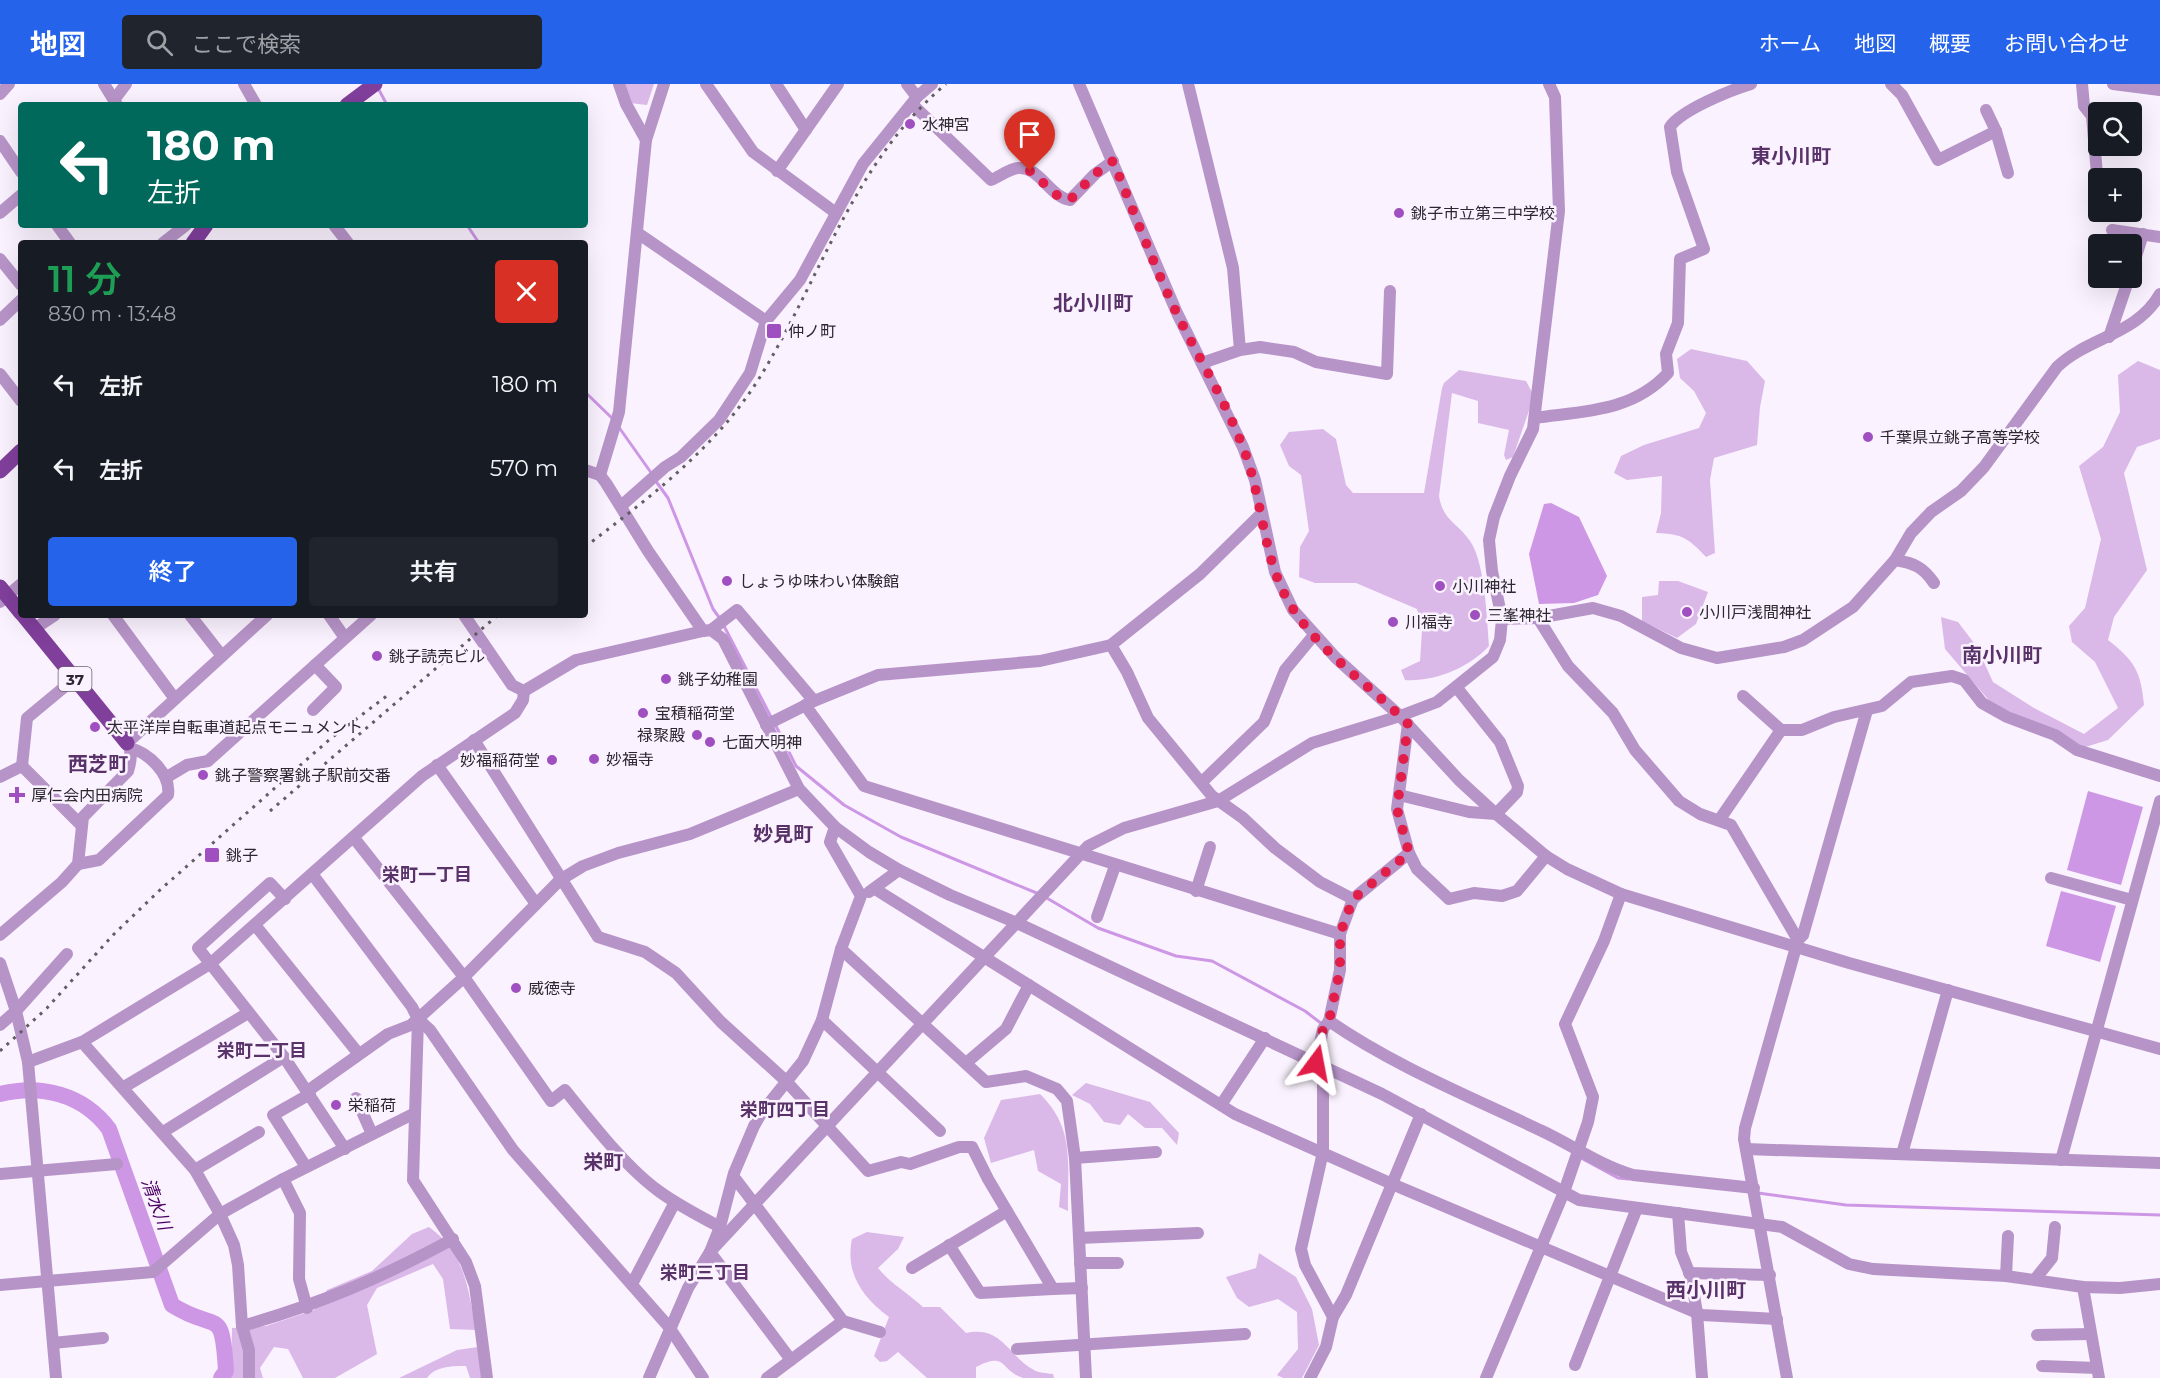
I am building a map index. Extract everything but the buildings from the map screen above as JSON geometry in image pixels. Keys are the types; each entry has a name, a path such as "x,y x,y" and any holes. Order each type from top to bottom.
{"main road":[{"path":"351,102 373,86"},
{"path":"0,471 18,453"},
{"name":"37","path":"2,595 18,610"},
{"name":"37","path":"25,618 128,745"}],"street":[{"path":"0,94 9,84"},
{"path":"104,84 115,102"},
{"path":"117,102 126,84"},
{"path":"244,84 253,102"},
{"path":"619,84 626,104 646,140"},
{"path":"600,475 619,412 639,234 646,140 664,84"},
{"path":"776,84 806,130"},
{"path":"777,171 838,84"},
{"path":"908,84 915,100 991,180 1017,168 1030,171 1060,198 1070,200 1095,174 1113,161"},
{"path":"621,506 665,467 681,457 719,420 750,373 766,321 800,280 873,149 915,100 932,84"},
{"path":"1079,84 1177,313 1243,447 1255,480 1261,514 1281,588 1293,610 1314,635 1404,720 1459,780 1496,814 1546,856 1576,874 1621,894 1948,990 2160,1049"},
{"path":"1188,84 1233,268 1240,350"},
{"path":"710,1252 1080,855 1099,840 1124,828 1218,801 1312,743 1404,720 1457,688 1493,657 1500,640 1502,619 1492,570 1489,540 1494,517 1533,429 1559,211 1555,97 1549,84"},
{"path":"1535,418 1622,405 1640,396 1668,373 1666,354 1678,323 1680,259 1704,249 1677,172 1670,127 1674,121 1692,111 1751,84"},
{"path":"1891,84 1902,95 1938,160 1996,131"},
{"path":"2082,84 2084,106 2092,116 2096,168"},
{"path":"2113,84 2160,90"},
{"path":"712,86 753,152 836,213"},
{"path":"1986,110 1996,131 2008,173"},
{"path":"0,141 18,168"},
{"path":"0,213 18,198"},
{"path":"336,228 346,240"},
{"path":"171,240 196,230"},
{"path":"2112,230 2160,237"},
{"path":"639,234 766,321"},
{"path":"0,261 18,282"},
{"path":"2109,337 2126,288"},
{"path":"1202,363 1240,350 1260,347 1294,352 1316,362 1387,374 1390,291"},
{"path":"1502,619 1538,618 1593,608 1621,616 1691,652 1717,658 1784,647 1820,631 1853,607 1895,560 1911,533 1931,512 1961,491 1984,467 2057,367 2072,352 2127,328 2142,316 2160,294"},
{"path":"0,320 18,303"},
{"path":"1,376 18,397"},
{"path":"588,469 600,475 707,631 723,639 799,789 835,827 899,870 1265,1038 1422,1114 1579,1200 1761,1223 1790,1231 1850,1264 1873,1269 2036,1278 2083,1287 2120,1288 2160,1284"},
{"path":"766,725 809,703 878,675 1040,661 1111,645 1200,574 1261,514"},
{"path":"1895,560 1913,563 1925,570 1934,584"},
{"path":"2,595 18,586"},
{"path":"28,1062 82,1042 210,964 422,776 514,713 522,700 524,691 576,660 707,631 737,610 809,703 864,786 1115,866 1340,934"},
{"path":"34,629 50,618"},
{"path":"115,618 175,699"},
{"path":"191,618 222,656"},
{"path":"128,745 264,618"},
{"path":"331,618 345,638"},
{"path":"167,777 187,765 208,761 368,618"},
{"path":"468,618 512,685 524,691"},
{"path":"1538,618 1568,666 1613,713 1635,750 1665,785 1688,807 1731,825 1797,944"},
{"path":"1202,782 1264,722 1285,670 1314,635"},
{"path":"1111,645 1127,672 1148,718 1218,801 1243,818 1275,848 1320,882 1353,899"},
{"path":"313,710 336,687 315,665"},
{"path":"1743,696 1780,730 1802,730 1834,717 1882,706 1911,682 1952,675 1965,680 1982,703 2007,717 2055,735 2077,750 2160,776"},
{"path":"22,766 27,718 74,679"},
{"path":"1457,688 1500,742 1518,786 1517,792 1496,814"},
{"path":"1787,1378 1746,1149 1745,1128 1797,944 1803,935 1868,710"},
{"path":"1404,720 1397,809 1409,853 1417,869 1449,899 1474,893 1502,896 1516,891 1546,856"},
{"path":"1720,819 1780,730"},
{"path":"474,740 598,937 660,960 676,973 721,1022 786,1081 868,1171 901,1162 910,1164 959,1147 972,1147 1053,1289"},
{"path":"78,864 99,860 164,802 169,787 167,777 140,750 128,745"},
{"path":"0,935 62,882 78,864 81,825 86,812 128,771 132,761 128,745"},
{"path":"437,765 536,904"},
{"path":"0,777 22,766"},
{"path":"22,766 81,825"},
{"path":"306,1167 273,1115 309,1092 358,1053 418,1019 464,977 560,880 583,866 618,853 690,834 799,789"},
{"path":"1399,795 1469,812 1496,814"},
{"path":"2061,1160 2160,801"},
{"path":"835,827 830,842 861,896"},
{"path":"354,838 464,977 550,1101 565,1090 595,1126 650,1184 675,1202 720,1227"},
{"path":"1196,891 1210,847"},
{"path":"1333,1317 1305,1264 1301,1249 1323,1152 1319,1065 1323,1029 1329,1021 1340,970 1340,934 1353,899 1409,853"},
{"path":"1097,918 1115,866"},
{"path":"649,1378 669,1327 710,1252 720,1227 734,1177 754,1126 803,1061 822,1020 842,949 861,896 875,889 899,870"},
{"path":"313,874 412,1007 418,1019 430,1030 513,1150 669,1327 703,1378"},
{"path":"2051,878 2132,900"},
{"path":"285,899 270,883 198,948 284,1057 345,1149"},
{"path":"875,889 1221,1105 1392,1184 1697,1313 1729,1318 1777,1318"},
{"path":"1486,1378 1564,1192 1579,1149 1593,1097 1565,1023 1604,941 1621,894"},
{"path":"255,925 358,1053"},
{"path":"842,949 986,1082 1026,1076 1057,1089 1067,1101 1075,1158 1086,1378"},
{"path":"0,1025 16,1011 67,954"},
{"path":"0,963 16,1011 28,1062 56,1378"},
{"path":"966,1063 1006,1029 1029,985"},
{"path":"1902,1154 1948,990"},
{"path":"124,1087 248,1013"},
{"path":"418,1019 413,1180 453,1239 466,1262 475,1286 487,1378"},
{"path":"822,1020 940,1131"},
{"path":"1329,1021 1401,1063 1579,1149 1605,1165 1633,1175 1754,1188"},
{"path":"1221,1105 1265,1038"},
{"path":"82,1042 195,1170 220,1214 234,1245 238,1265 242,1326 249,1350 249,1378"},
{"path":"163,1132 284,1057"},
{"path":"357,1098 372,1134"},
{"path":"0,1285 153,1272 220,1214 306,1167 415,1113"},
{"path":"1310,1378 1326,1347 1333,1317 1346,1295 1422,1114"},
{"path":"195,1170 259,1132"},
{"path":"1746,1149 2160,1163"},
{"path":"1075,1158 1156,1152"},
{"path":"0,1174 117,1164"},
{"path":"734,1177 843,1321 880,1332"},
{"path":"283,1179 300,1213 299,1279 307,1308"},
{"path":"632,1284 675,1202"},
{"path":"1575,1365 1637,1208"},
{"path":"912,1268 1007,1211"},
{"path":"1678,1213 1681,1252 1689,1273 1697,1313 1702,1378"},
{"path":"2036,1278 2052,1258 2055,1227"},
{"path":"1079,1238 1198,1233"},
{"path":"2006,1276 2008,1236"},
{"path":"242,1326 307,1308 406,1264 453,1239"},
{"path":"949,1245 980,1293 1082,1288"},
{"path":"710,1252 791,1360"},
{"path":"1080,1263 1118,1263"},
{"path":"1689,1273 1770,1275"},
{"path":"2042,1366 2098,1373 2083,1287"},
{"path":"767,1378 843,1321"},
{"path":"1017,1349 1245,1334"},
{"path":"2037,1335 2091,1334"},
{"path":"52,1343 103,1338"}],"shaded area":[{"path":"625,84 654,84 647,105 630,103"},
{"path":"1691,349 1747,361 1765,381 1757,445 1714,458 1710,480 1715,553 1706,557 1684,538 1673,534 1656,533 1661,513 1662,476 1627,480 1614,473 1621,456 1644,445 1699,428 1706,413 1694,391 1680,378 1677,359"},
{"path":"2138,361 2160,370 2160,439 2137,447 2124,473 2147,570 2114,617 2108,640 2125,654 2135,668 2141,684 2144,705 2108,740 2082,748 1993,705 1945,649 1941,617 1958,622 1977,647 1993,682 2034,708 2084,734 2118,708 2095,662 2072,642 2069,626 2085,608 2101,539 2079,466 2103,447 2120,412 2118,375"},
{"path":"1459,370 1526,381 1534,396 1513,457 1506,460 1504,455 1509,430 1478,423 1478,401 1452,393 1439,496 1447,516 1470,541 1475,550 1482,577 1489,646 1472,661 1450,672 1428,679 1405,680 1401,670 1420,661 1422,631 1417,609 1356,583 1315,583 1299,577 1300,547 1309,531 1301,475 1289,466 1280,445 1289,432 1323,429 1336,439 1346,485 1353,493 1424,493 1442,388 1444,383"},
{"path":"1551,503 1579,517 1607,576 1598,595 1574,603 1539,604 1529,554 1544,504"},
{"path":"1659,581 1678,581 1708,592 1696,624 1677,638 1642,621 1642,597 1658,595"},
{"path":"2088,791 2143,807 2121,885 2067,870"},
{"path":"2061,891 2116,906 2100,962 2046,946"},
{"path":"1086,1083 1150,1102 1179,1133 1177,1145 1162,1128 1145,1128 1128,1114 1120,1125 1104,1122 1090,1104 1072,1095"},
{"path":"1040,1094 1051,1107 1064,1134 1068,1163 1068,1211 1059,1207 1061,1184 1038,1171 1034,1150 991,1163 984,1138 1001,1100"},
{"path":"429,1227 451,1248 458,1260 467,1287 476,1330 450,1329 443,1279 433,1264 377,1288 367,1305 377,1354 335,1378 303,1378 288,1349 274,1347 260,1368 263,1378 231,1378 232,1328 266,1326 314,1310 327,1290 372,1271 412,1234"},
{"path":"867,1232 904,1237 898,1249 878,1268 923,1307 940,1307 966,1333 988,1333 1004,1343 1025,1364 1038,1372 1053,1374 1054,1378 1023,1378 1015,1375 999,1361 976,1367 976,1378 927,1378 898,1352 887,1361 880,1362 874,1356 889,1317 864,1292 851,1263 852,1239"},
{"path":"1259,1253 1296,1277 1312,1309 1319,1345 1302,1378 1283,1378 1277,1375 1298,1349 1297,1312 1278,1299 1249,1307 1237,1298 1226,1277 1256,1268"},
{"path":"478,1347 483,1378 470,1378 466,1366 439,1369 427,1378 399,1378 457,1350"}],"waterway":[{"path":"378,88 385,102"},
{"path":"469,228 477,240"},
{"path":"588,395 614,420"},
{"path":"618,426 652,474"},
{"path":"655,480 668,498 713,609 721,620"},
{"path":"724,626 772,719"},
{"path":"775,724 796,766 844,805 901,837 1039,894"},
{"path":"1045,897 1098,928 1176,956 1212,961 1305,1011 1322,1024"},
{"name":"清水川","path":"0,1094 31,1090 60,1095 87,1107 109,1129 172,1305 215,1324 219,1328 226,1371 221,1378"},
{"path":"1581,1158 1618,1178 1629,1179"},
{"path":"1758,1193 1846,1205 2160,1215"}],"railway":[{"path":"588,545 680,470 743,403 782,339 841,222 863,184 887,148 914,115 946,84"},
{"path":"270,811 495,618"},
{"path":"0,1051 47,1008 114,934 160,890 330,739 388,695"}],"place":[{"name":"水神宮","path":"910,124"},
{"name":"銚子市立第三中学校","path":"1399,213"},
{"name":"仲ノ町","path":"774,331"},
{"name":"千葉県立銚子高等学校","path":"1868,437"},
{"name":"しょうゆ味わい体験館","path":"727,581"},
{"name":"小川神社","path":"1440,586"},
{"name":"小川戸浅間神社","path":"1687,612"},
{"name":"三峯神社","path":"1475,615"},
{"name":"川福寺","path":"1393,622"},
{"name":"銚子読売ビル","path":"377,656"},
{"name":"銚子幼稚園","path":"666,679"},
{"name":"宝積稲荷堂","path":"643,713"},
{"name":"太平洋岸自転車道起点モニュメント","path":"95,727"},
{"name":"禄聚殿","path":"697,735"},
{"name":"七面大明神","path":"710,742"},
{"name":"妙福寺","path":"594,759"},
{"name":"妙福稲荷堂","path":"552,760"},
{"name":"銚子警察署銚子駅前交番","path":"203,775"},
{"name":"厚仁会内田病院","path":"17,795"},
{"name":"銚子","path":"212,855"},
{"name":"威徳寺","path":"516,988"},
{"name":"栄稲荷","path":"336,1105"}],"district":[{"name":"東小川町","path":"1791,156"},
{"name":"北小川町","path":"1093,303"},
{"name":"南小川町","path":"2002,655"},
{"name":"西芝町","path":"98,764"},
{"name":"妙見町","path":"783,834"},
{"name":"栄町一丁目","path":"427,875"},
{"name":"栄町二丁目","path":"262,1051"},
{"name":"栄町四丁目","path":"785,1110"},
{"name":"栄町","path":"603,1162"},
{"name":"栄町三丁目","path":"705,1273"},
{"name":"西小川町","path":"1706,1290"}],"route":[{"path":"1030,171 1060,198 1070,200 1095,174 1113,161 1177,313 1243,447 1255,480 1268,549 1281,588 1293,610 1314,635 1408,724 1397,809 1409,853 1353,899 1340,934 1340,970 1329,1021 1323,1029 1316,1063"}]}
